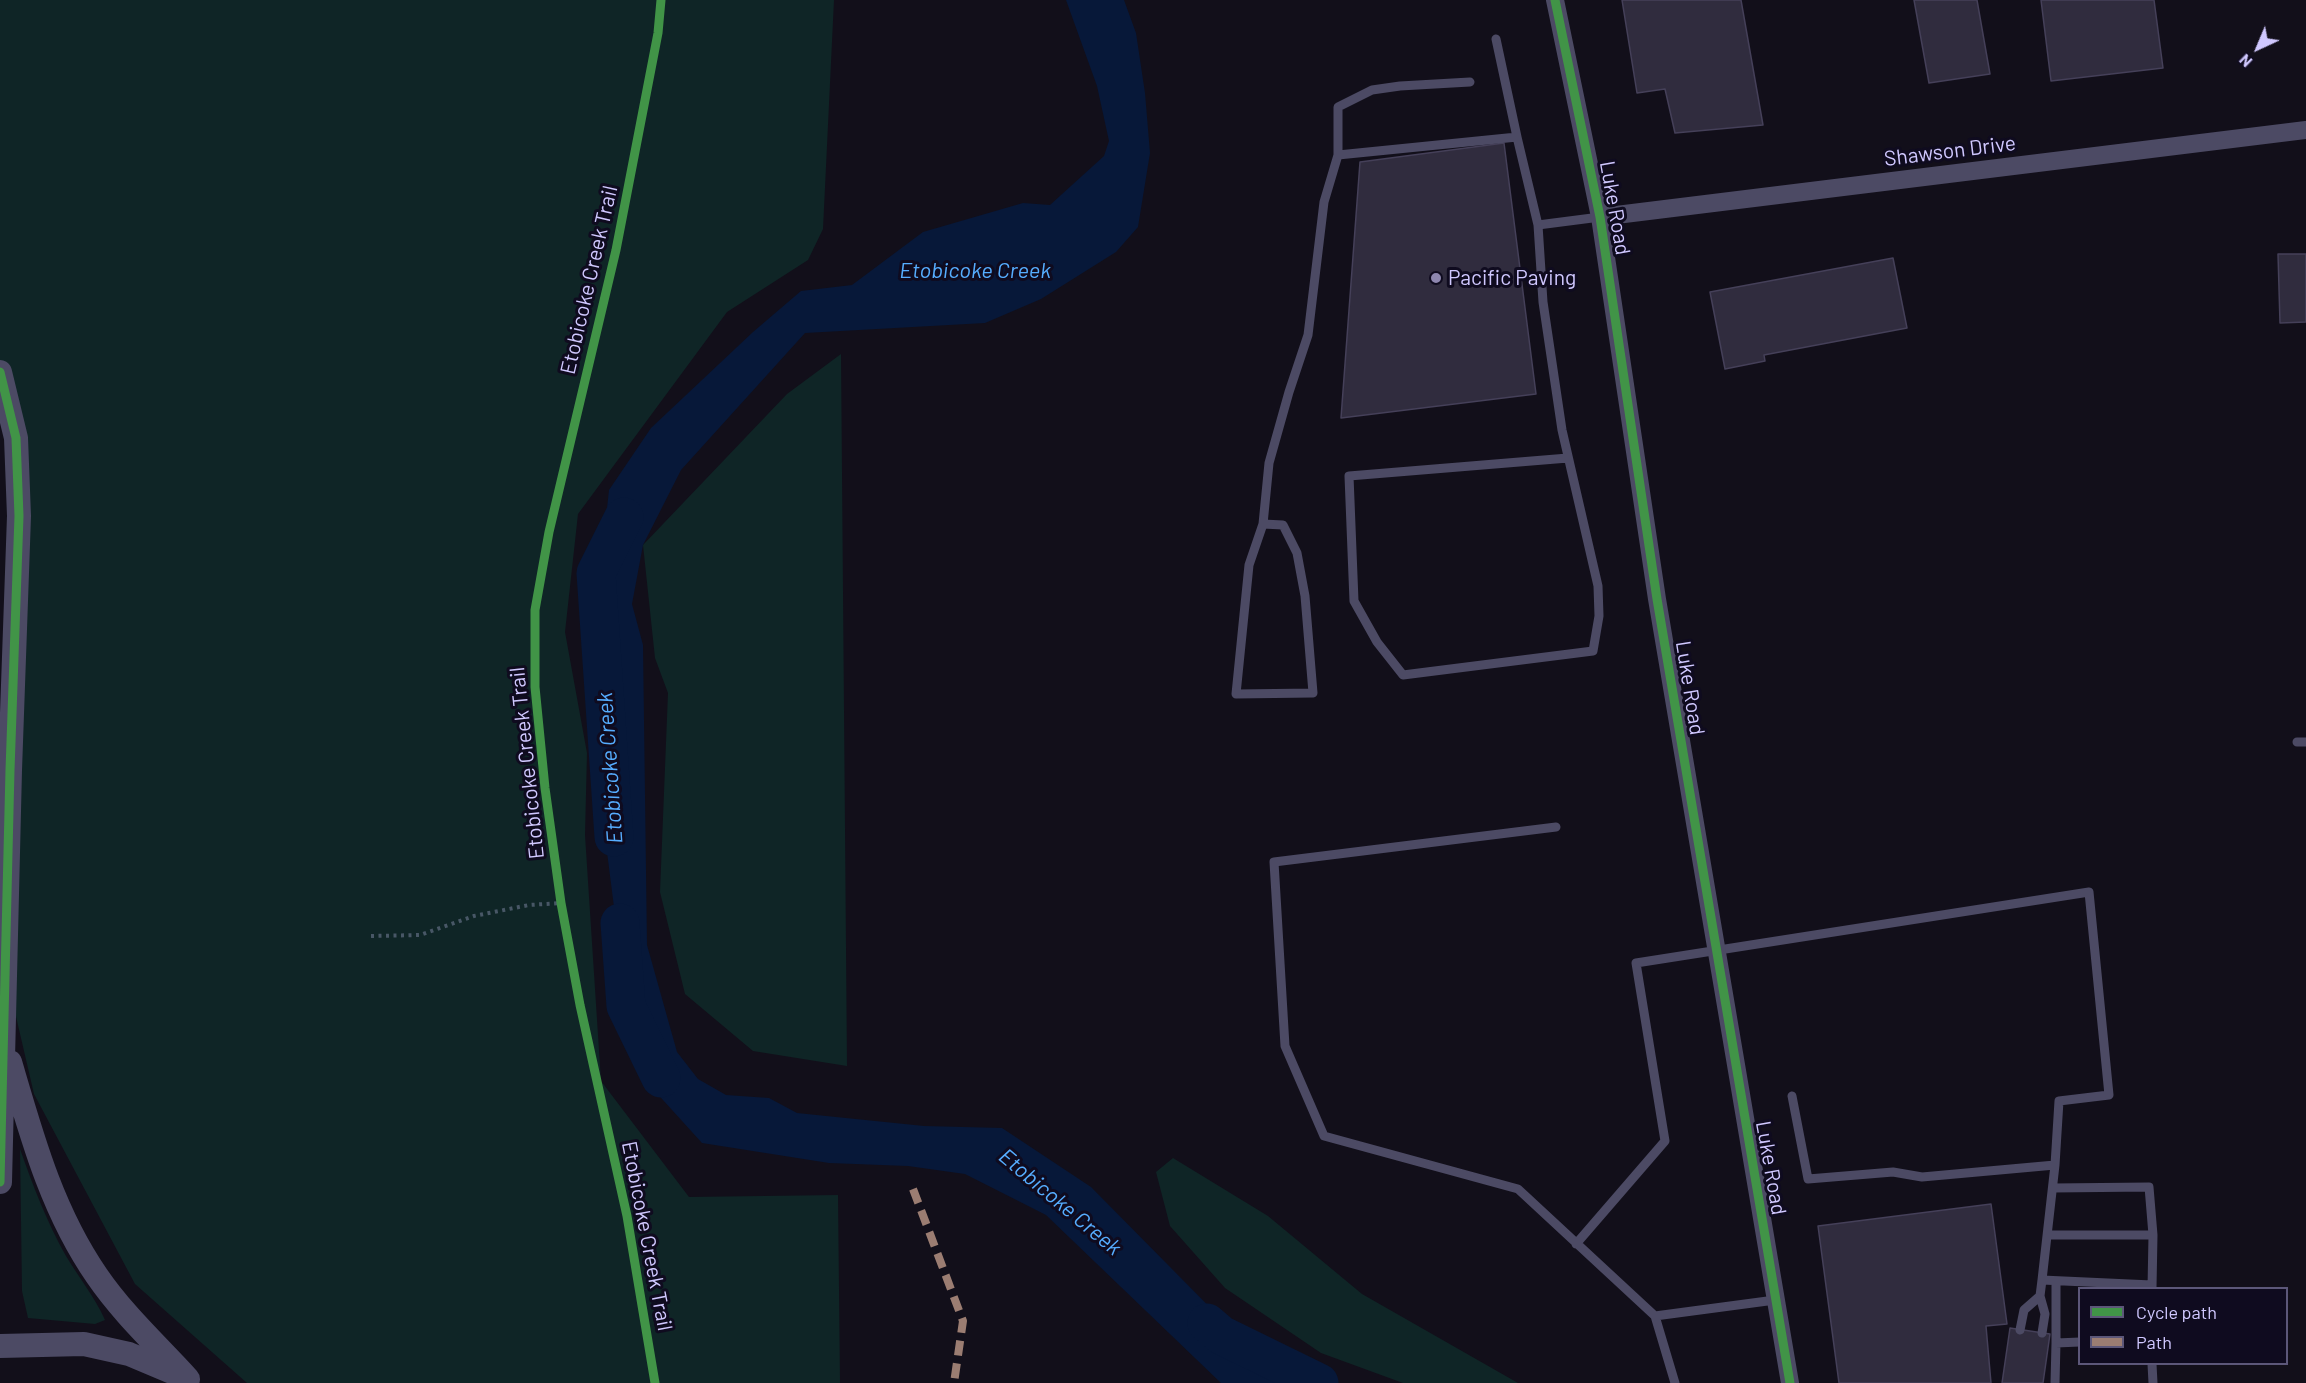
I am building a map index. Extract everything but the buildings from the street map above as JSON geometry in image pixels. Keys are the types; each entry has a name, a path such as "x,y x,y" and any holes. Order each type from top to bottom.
{"street":[{"name":"Luke Road","path":"1556,0 1600,217 1657,599 1790,1383"},
{"name":"Shawson Drive","path":"1600,217 2306,130"},
{"path":"0,372 16,438 19,516 0,1182"},
{"path":"4,1040 36,1151 50,1190 80,1250 99,1279 128,1315 191,1381"},
{"path":"0,1346 84,1344 129,1354 191,1381"}],"lane":[{"path":"1496,39 1538,225 1543,302 1562,430 1598,586 1599,616 1593,651 1403,675 1377,642 1354,601 1349,477 1568,458"},
{"path":"1263,524 1283,525 1297,553 1305,596 1313,693 1236,694 1250,566 1263,524 1269,463 1288,392 1308,335 1324,202 1338,155 1338,107 1372,90 1470,82"},
{"path":"1338,155 1517,137"},
{"path":"1538,225 1600,217"},
{"path":"1556,827 1274,862 1285,1047 1324,1136 1518,1189 1655,1316 1675,1383"},
{"path":"1576,1244 1665,1142 1636,963 2089,892 2109,1095 2059,1101 2049,1235 2040,1296 2045,1314 2042,1333"},
{"path":"1792,1096 1808,1179 1893,1172 1922,1177 2055,1165"},
{"path":"2042,1280 2152,1287 2149,1187 2053,1188"},
{"path":"2049,1235 2152,1235"},
{"path":"2055,1383 2056,1281"},
{"path":"2020,1330 2024,1311 2040,1296"},
{"path":"1655,1316 1775,1300"},
{"path":"2056,1343 2078,1342"},
{"path":"2152,1365 2153,1383"}],"path":[{"path":"559,891 563,914"},
{"path":"371,936 420,935 474,916 529,905 561,903"}],"green space":[{"path":"0,0 834,0 823,229 808,260 727,312 578,514 565,632 587,753 585,835 601,1081 689,1197 838,1195 840,1383 247,1383 135,1284 34,1094 4,965 18,449 0,405"},
{"path":"841,354 847,1066 753,1051 685,994 660,892 668,693 655,658 643,545 787,394"},
{"path":"20,1149 53,1230 105,1320 95,1324 28,1318 22,1291"},
{"path":"1173,1158 1268,1216 1362,1294 1518,1383 1403,1383 1321,1353 1225,1288 1170,1226 1156,1172"}],"water":[{"name":"Etobicoke Creek","path":"1066,0 1124,0 1136,33 1145,93 1150,153 1138,227 1116,252 1041,299 985,323 805,333 681,470 643,545 632,604 643,645 647,945 677,1052 698,1079 726,1095 769,1098 797,1113 924,1126 1002,1128 1091,1187 1253,1351 1285,1360 1318,1383 1221,1383 1046,1215 965,1174 908,1166 829,1163 702,1143 653,1089 621,962 607,852 614,711 597,600 609,490 651,428 753,332 801,291 852,285 923,232 1023,203 1050,205 1104,156 1109,141 1097,86"}],"waterway":[{"name":"Etobicoke Creek","path":"614,837 596,573 624,517"},
{"name":"Etobicoke Creek","path":"620,923 626,1006 661,1078"},
{"name":"Etobicoke Creek","path":"1207,1323 1221,1335 1319,1383"}],"marked path":[{"path":"913,1189 963,1321 954,1383"}],"cycle path":[{"name":"Etobicoke Creek Trail","path":"655,1383 627,1216 580,1005 561,903 545,788 535,687 535,610 549,532 616,250 658,33 661,0"},
{"path":"1555,0 1600,217 1657,599 1790,1383"},
{"path":"0,372 16,438 19,516 0,1182"}],"place":[{"name":"Pacific Paving","path":"1436,278"}]}
